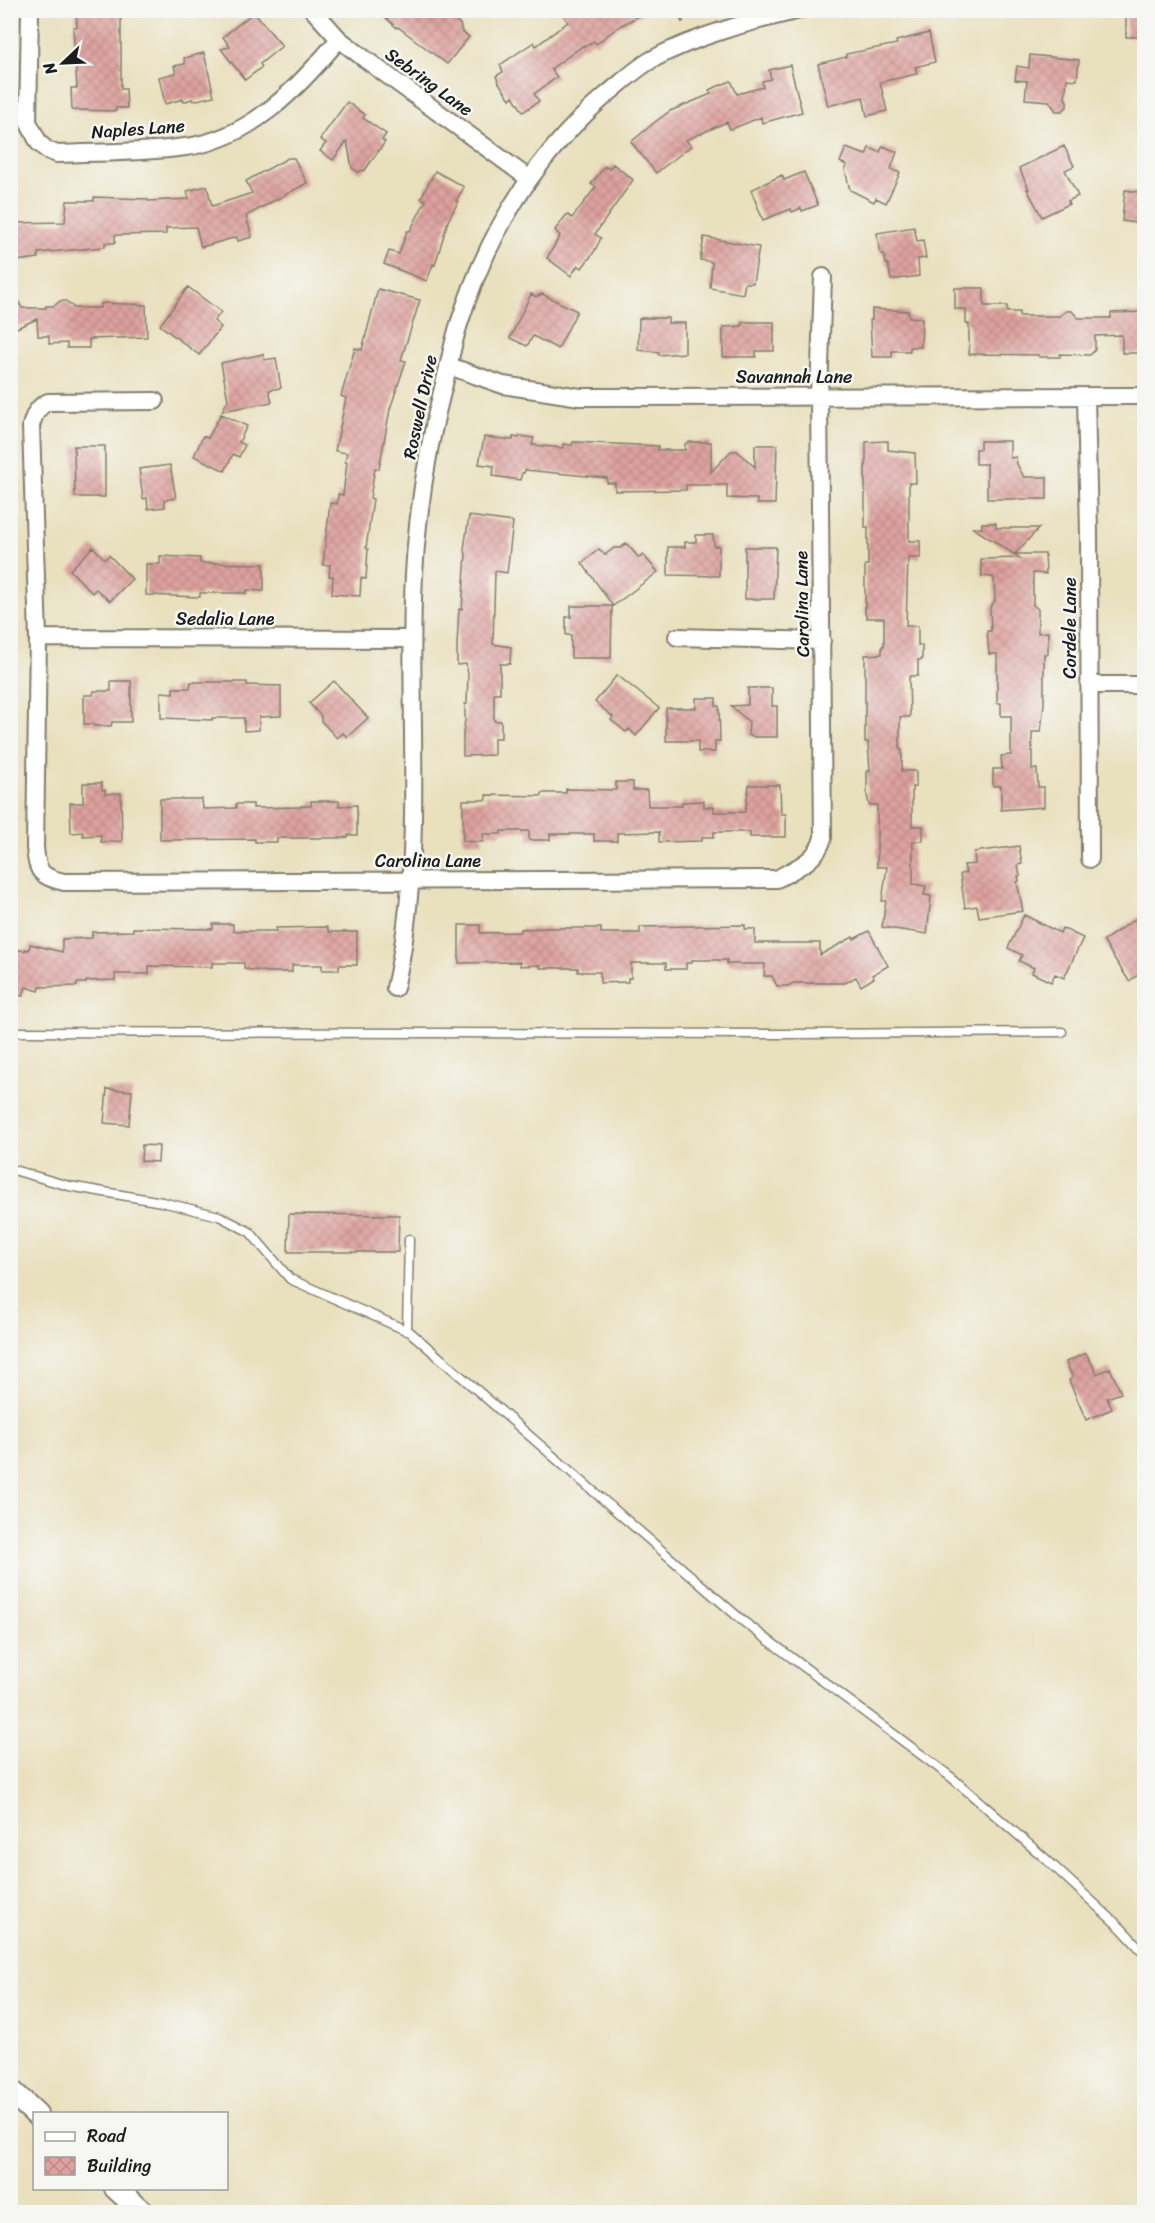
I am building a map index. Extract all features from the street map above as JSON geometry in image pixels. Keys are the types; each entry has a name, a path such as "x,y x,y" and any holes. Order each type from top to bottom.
{"main road":[{"path":"10,2090 34,2112"},
{"path":"118,2190 142,2212"}],"street":[{"name":"Naples Lane","path":"30,10 28,122 39,143 47,150 57,154 186,147 226,135 254,122 293,91 339,39"},
{"name":"Sebring Lane","path":"313,10 339,39 528,178"},
{"name":"Roswell Drive","path":"395,988 404,951 412,880 412,639 416,536 431,436 460,321 486,252 528,178 552,148 591,108 650,61 721,31 800,10"},
{"name":"Carolina Lane","path":"155,401 48,402 40,406 31,426 38,638 34,847 38,869 44,875 64,882 777,879 808,862 820,848 823,838 819,396 823,277"},
{"name":"Savannah Lane","path":"449,366 504,385 580,397 1144,396"},
{"name":"Cordele Lane","path":"1086,397 1089,533 1090,859"},
{"path":"678,637 822,641"},
{"name":"Sedalia Lane","path":"38,638 412,639"},
{"path":"1089,685 1144,685"}],"lane":[{"path":"10,1032 802,1034 1062,1032"},
{"path":"10,1169 69,1186 162,1202 219,1216 250,1232 290,1279 407,1331 744,1622 951,1777 1047,1860 1122,1929 1144,1953"},
{"path":"407,1331 409,1239"}],"building":[{"path":"76,10 110,10 110,14 121,14 121,89 126,89 127,108 116,108 116,111 72,110 71,88 77,88 73,27 77,27"},
{"path":"377,10 435,10 448,20 460,24 462,32 469,37 447,64 397,28"},
{"path":"560,10 650,10 620,26 596,44 594,41 585,47 584,45 551,69 557,77 534,94 539,101 523,112 513,96 510,99 496,76 503,72 500,65 534,42 536,46 568,22"},
{"path":"1126,10 1144,10 1144,37 1126,37"},
{"path":"254,12 282,46 260,64 262,67 245,80 221,49 230,47 223,37"},
{"path":"929,33 935,62 915,67 917,74 880,82 887,111 867,116 863,97 828,106 818,64 846,57 846,54 897,44 896,41"},
{"path":"204,53 214,96 183,102 183,99 165,104 159,77 176,73 174,66 185,64 184,58"},
{"path":"1030,55 1079,60 1077,80 1067,79 1065,98 1067,107 1062,111 1056,111 1049,101 1025,99 1027,81 1015,80 1017,66 1029,68"},
{"path":"790,65 802,112 762,123 761,117 732,129 727,122 686,140 691,146 656,173 631,142 670,111 711,94 709,90 711,89 731,81 737,94 763,87 762,81 771,79 769,70"},
{"path":"347,102 365,115 363,118 386,134 382,140 385,142 365,170 358,172 352,168 347,141 333,160 320,151 326,143 320,139"},
{"path":"883,146 897,152 891,169 900,173 886,203 876,198 874,202 850,190 845,170 847,165 840,162 846,148 866,155 869,148 880,152"},
{"path":"1064,146 1074,166 1065,170 1078,196 1068,201 1069,204 1042,217 1019,168"},
{"path":"288,158 294,158 307,183 246,216 252,237 238,241 237,237 201,247 196,227 166,228 166,234 115,235 115,243 105,243 105,247 38,253 38,258 10,262 10,223 65,222 67,201 94,201 94,197 147,199 148,201 189,199 187,191 207,186 212,206 252,193 246,181"},
{"path":"613,164 633,180 595,234 601,238 594,252 582,268 578,265 571,276 547,258 560,236 555,230 567,214 572,218 596,187 591,184 605,166 609,169"},
{"path":"435,171 464,187 448,221 435,265 433,264 427,281 384,264 389,251 399,254 407,231 410,231 426,200 421,198"},
{"path":"804,172 818,205 802,211 801,208 792,212 791,209 763,220 751,190 782,175 784,180"},
{"path":"1125,190 1144,193 1144,224 1122,221"},
{"path":"914,227 917,241 923,240 926,258 918,259 919,276 891,280 888,264 879,249 877,233"},
{"path":"704,237 759,247 753,283 745,283 743,294 710,288 712,262 700,260"},
{"path":"10,284 22,308 46,308 60,301 66,301 74,308 100,308 100,305 104,303 146,305 147,337 89,339 89,348 67,348 67,343 49,344 49,336 38,336 37,319 10,331"},
{"path":"188,287 221,312 214,321 221,327 199,355 160,325"},
{"path":"955,288 984,288 984,306 1007,306 1007,312 1019,312 1019,316 1060,316 1066,311 1072,311 1078,318 1111,318 1111,313 1144,312 1144,347 1142,347 1142,353 1122,353 1122,335 1095,336 1095,350 1090,355 1060,354 1060,357 1039,357 1039,355 969,354 969,324 966,324 966,309 955,309"},
{"path":"378,289 420,300 401,360 406,361 390,409 379,469 375,468 370,498 373,499 366,548 368,549 366,579 361,578 360,596 332,594 333,576 329,576 330,565 323,565 330,503 337,504 338,494 343,495 347,462 345,462 347,453 335,451 346,398 341,396 355,348 362,350"},
{"path":"531,294 536,297 542,294 577,311 558,349 533,336 527,346 510,338"},
{"path":"872,309 908,311 909,317 922,318 921,347 910,347 910,351 892,351 892,357 872,357 870,320 872,320"},
{"path":"668,318 668,323 685,323 685,353 659,355 659,352 638,350 639,319"},
{"path":"742,322 774,322 774,351 756,351 756,357 723,357 723,327 742,326"},
{"path":"263,354 264,360 276,358 281,388 269,390 272,402 222,411 228,400 221,363"},
{"path":"221,414 247,426 239,442 245,445 239,457 233,454 225,471 194,456 203,436 208,438"},
{"path":"520,436 534,438 532,445 563,448 563,444 572,445 573,442 658,446 658,450 685,450 685,444 689,442 711,442 711,472 731,451 737,451 755,467 755,445 777,445 775,504 757,504 757,499 727,498 727,485 686,485 686,490 615,491 615,483 607,483 607,478 525,470 520,480 493,476 494,466 479,464 484,437 513,440 513,437 519,438"},
{"path":"888,441 888,450 915,453 916,483 909,483 909,541 920,541 920,558 908,558 906,626 918,626 918,645 922,645 922,660 918,660 918,676 909,678 910,717 900,717 900,750 902,750 902,771 916,771 916,787 912,787 912,826 923,826 923,841 913,841 913,884 926,886 924,895 931,896 927,934 882,927 886,901 882,901 887,867 877,867 877,805 869,805 867,795 867,771 870,771 868,742 865,742 865,655 882,654 884,618 867,618 865,613 865,565 868,565 868,527 865,527 866,442"},
{"path":"980,441 1010,441 1010,458 1016,457 1024,477 1047,477 1047,499 987,499 987,464 976,464 976,449 980,449"},
{"path":"74,446 105,446 105,497 75,497"},
{"path":"170,465 176,498 164,500 165,507 148,509 147,498 143,499 139,469"},
{"path":"469,516 513,522 507,573 495,571 493,644 511,647 510,664 500,664 500,693 494,693 494,721 501,721 501,738 494,738 494,755 463,756 468,674 466,664 457,665 457,644 459,609 462,609 466,554 464,549"},
{"path":"982,523 996,523 996,528 1039,528 1015,554 1045,554 1046,574 1033,573 1033,605 1038,609 1038,633 1048,632 1048,654 1044,654 1044,703 1041,732 1032,732 1032,769 1037,769 1038,787 1044,787 1044,807 1001,810 1001,786 993,786 993,769 1002,769 1001,756 1011,755 1011,716 1001,716 1001,703 997,703 997,654 989,654 987,631 991,631 990,607 995,601 994,580 993,577 982,576 981,559 1020,558 973,528 982,528"},
{"path":"696,535 713,535 714,546 719,546 719,576 668,575 668,547 685,547 685,542 696,542"},
{"path":"626,543 639,558 643,555 658,572 613,606 582,563 599,549 605,555 614,548 621,548"},
{"path":"93,547 105,559 109,555 132,579 110,601 96,589 92,593 70,570"},
{"path":"745,547 776,547 774,599 745,599"},
{"path":"160,556 200,558 200,563 264,564 264,591 200,593 200,597 146,595 146,564 160,564"},
{"path":"571,606 612,606 611,658 571,658 571,635 566,635 566,617 571,617"},
{"path":"617,675 659,708 636,736 629,729 626,732 611,720 613,717 595,702"},
{"path":"111,681 131,681 131,722 112,722 111,726 84,724 84,695 93,695 94,691 111,691"},
{"path":"334,681 368,718 347,737 343,733 337,738 321,721 321,716 309,703"},
{"path":"191,682 247,682 247,685 281,686 281,716 259,717 259,730 244,731 244,718 212,718 212,720 161,718 161,692 173,693 173,688 190,688"},
{"path":"748,688 772,688 772,706 777,706 777,737 748,735 749,722 731,706 748,705"},
{"path":"696,698 716,698 716,706 719,706 720,741 715,741 715,752 698,752 698,741 666,741 666,708 696,708"},
{"path":"616,782 633,782 633,790 647,790 648,806 682,806 682,802 704,801 704,807 714,807 714,812 745,812 749,785 780,785 781,814 786,814 786,837 750,837 750,832 714,832 714,837 702,837 702,841 659,842 659,832 617,833 617,841 594,841 594,834 550,834 550,840 529,840 529,831 501,831 501,834 483,834 483,842 463,841 463,800 486,800 486,795 542,796 542,793 566,793 566,789 616,790"},
{"path":"83,783 102,783 102,790 105,790 105,794 121,793 122,841 101,842 101,835 83,836 83,832 71,833 70,803 83,803"},
{"path":"160,799 202,799 203,809 236,808 236,804 253,804 253,808 301,807 311,806 311,801 339,801 339,806 357,805 357,835 340,838 277,838 277,842 255,842 255,839 160,840"},
{"path":"1019,846 1022,864 1018,865 1020,876 1017,882 1023,911 979,917 977,906 965,908 960,874 966,873 964,865 975,864 974,852"},
{"path":"1144,913 1144,971 1129,981 1103,941"},
{"path":"1024,915 1060,933 1062,928 1083,938 1064,978 1055,974 1051,982 1032,973 1034,968 1019,961 1022,955 1008,948"},
{"path":"213,924 233,924 233,931 276,931 276,928 327,927 329,932 357,932 357,965 339,965 339,970 322,970 322,965 292,965 292,972 244,969 244,963 212,963 212,967 149,966 149,974 115,974 115,980 86,981 86,983 77,983 77,986 40,987 39,991 26,987 23,996 10,993 10,948 25,951 25,949 29,950 30,944 62,952 62,939 92,938 92,932 133,931 133,928 213,929"},
{"path":"459,925 480,925 480,933 520,932 520,929 601,928 601,933 640,933 640,927 745,925 745,929 755,929 755,943 820,943 820,955 869,931 888,966 872,975 874,978 861,986 856,977 845,983 793,983 788,986 777,986 772,976 764,976 765,964 727,964 727,960 692,960 692,963 686,963 686,969 666,969 666,963 631,963 631,978 628,978 628,982 600,983 600,972 578,972 578,968 520,966 520,962 459,963"},
{"path":"107,1089 132,1091 129,1125 104,1123"},
{"path":"142,1145 159,1146 158,1162 141,1161"},
{"path":"289,1214 399,1215 398,1252 288,1252"},
{"path":"1086,1353 1097,1374 1110,1368 1121,1393 1107,1398 1112,1409 1086,1420 1069,1380 1073,1378 1066,1362"}]}
